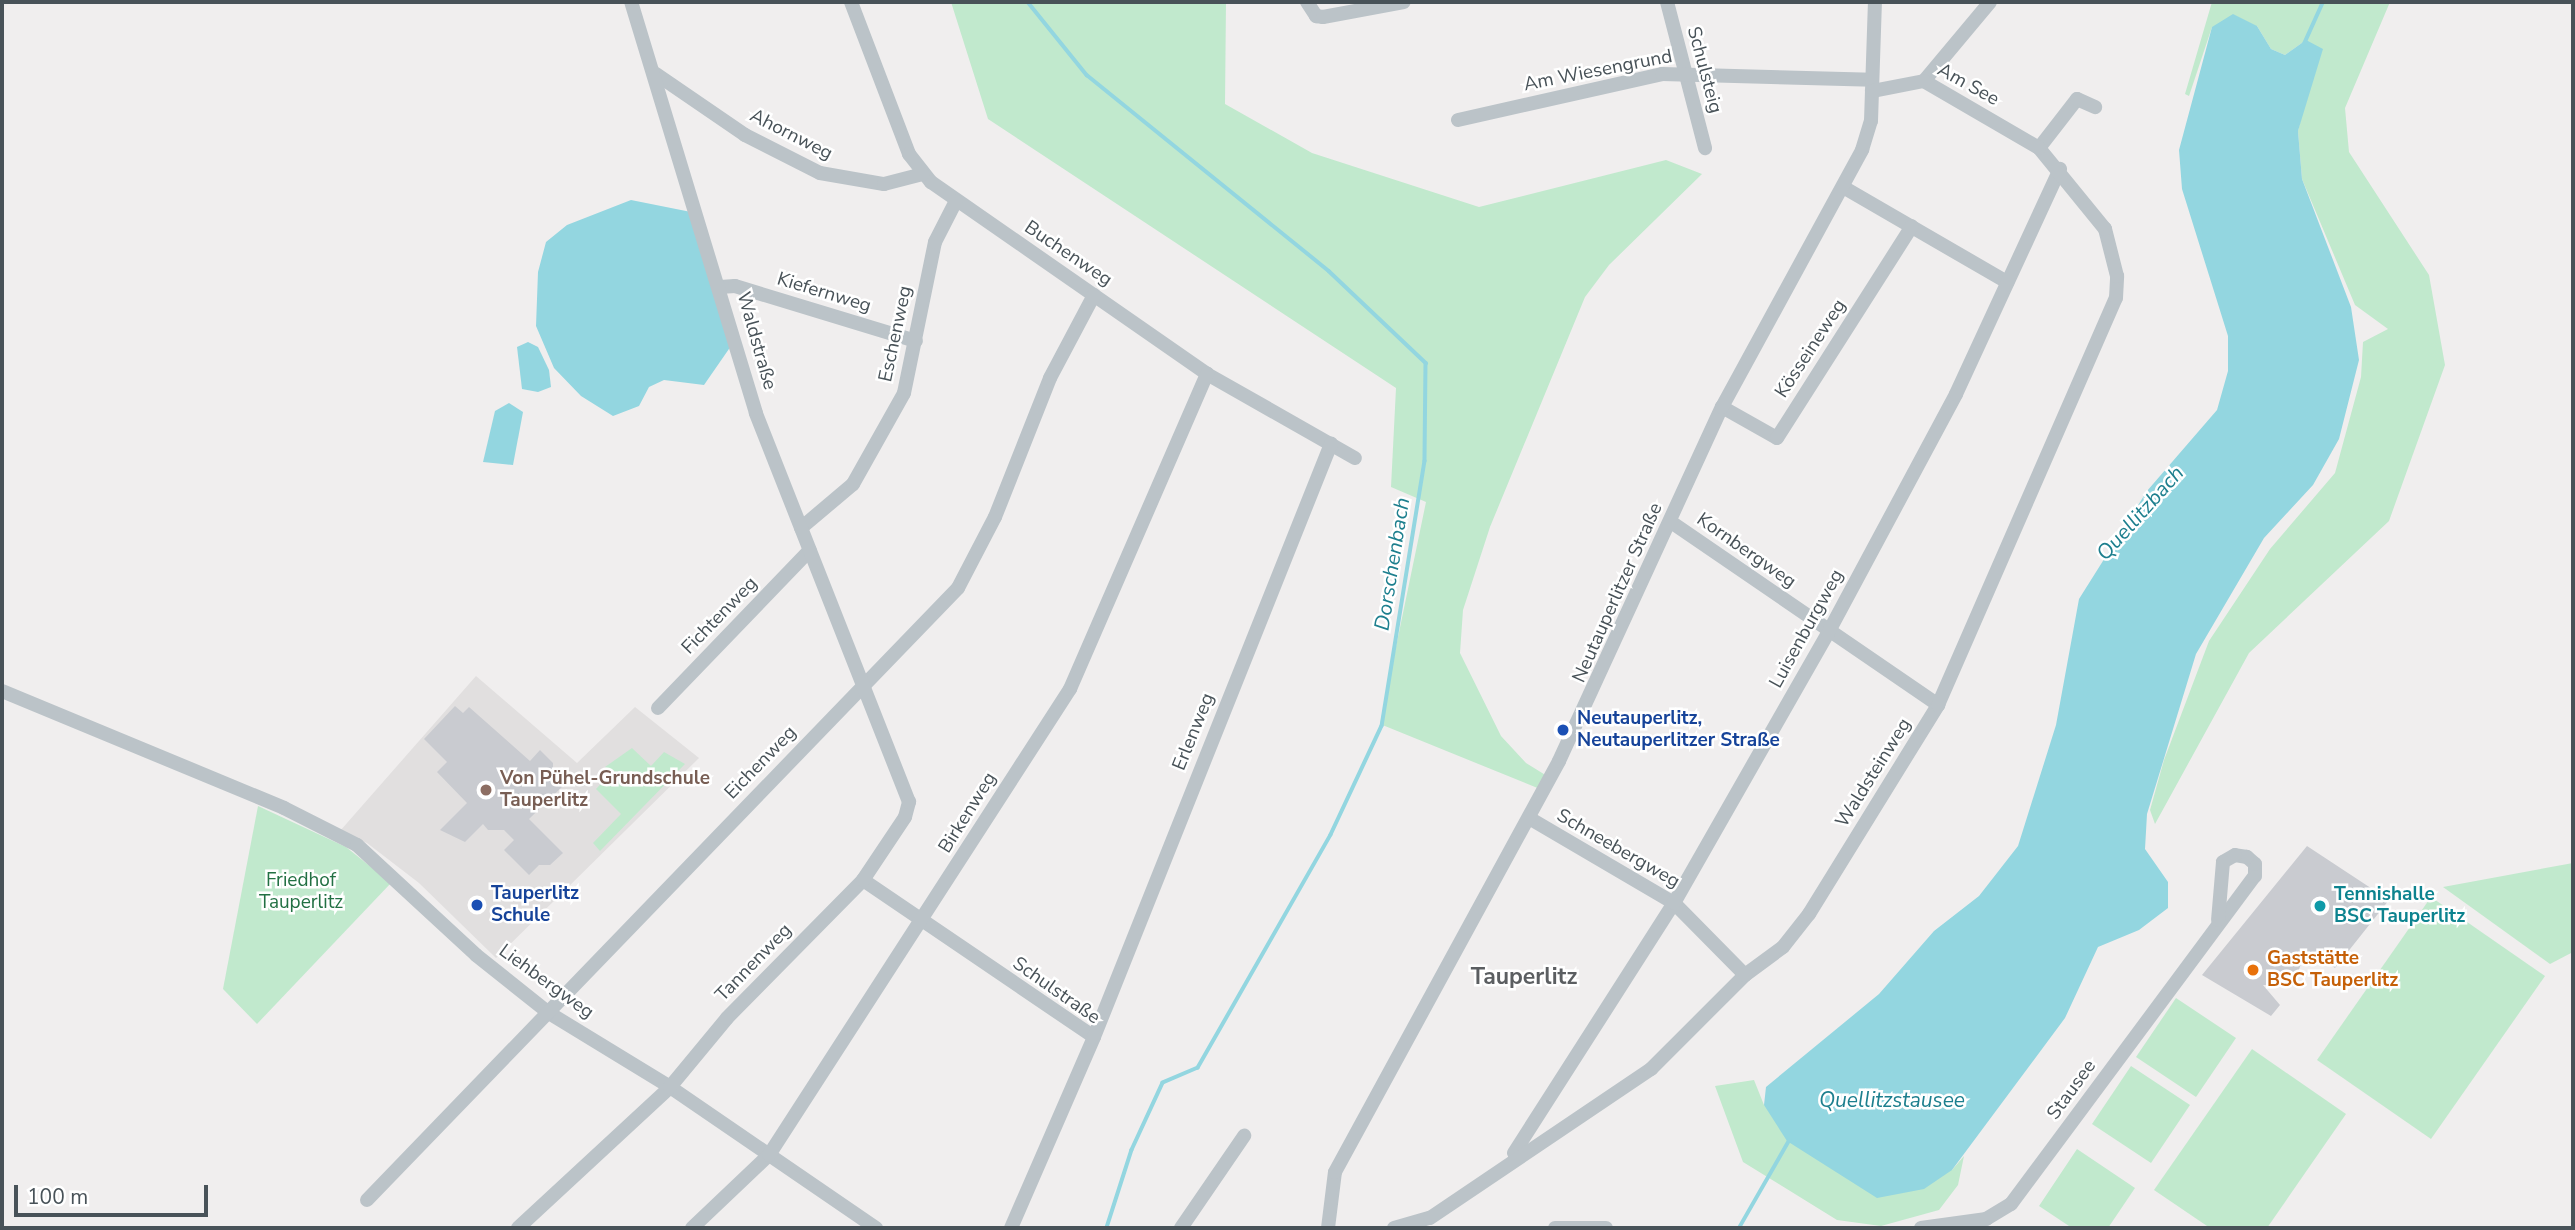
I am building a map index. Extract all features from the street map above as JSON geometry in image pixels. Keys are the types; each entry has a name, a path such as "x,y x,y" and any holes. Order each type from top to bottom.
{"street":[{"name":"Waldstraße","path":"631,2 656,74 756,413 864,683"},
{"name":"Buchenweg","path":"851,2 885,96 923,174 956,201 1207,374 1355,458"},
{"path":"1307,2 1316,16 1404,2"},
{"name":"Schulsteig","path":"1667,2 1705,148"},
{"name":"Neutauperlitzer Straße","path":"1328,1228 1335,1172 1529,818 1599,684 1722,407 1862,150 1872,85 1875,2"},
{"path":"1924,81 1990,2"},
{"name":"Ahornweg","path":"656,74 745,135 820,173 884,184 923,174"},
{"name":"Am Wiesengrund","path":"1458,120 1662,74 1872,85"},
{"name":"Am See","path":"1872,85 1924,81 2039,148 2060,170"},
{"path":"2039,148 2077,99 2095,107"},
{"name":"Luisenburgweg","path":"1509,1160 1674,903 1828,633 1956,394 2060,170"},
{"name":"Waldsteinweg","path":"1394,1228 1430,1218 1509,1160 1651,1069 1745,975 1783,947 1809,914 1938,705 2116,298 2117,276 2105,229 2060,170"},
{"path":"1843,187 2007,282"},
{"name":"Eschenweg","path":"801,527 853,484 880,442 904,393 935,242 956,201"},
{"name":"Kösseineweg","path":"1722,407 1777,438 1912,226"},
{"name":"Kiefernweg","path":"720,287 735,286 916,341"},
{"name":"Eichenweg","path":"368,1200 958,588 978,557 1050,378 1094,295"},
{"name":"Birkenweg","path":"692,1228 769,1155 1070,689 1207,374"},
{"name":"Erlenweg","path":"1094,1037 1331,443"},
{"name":"Kornbergweg","path":"1671,522 1828,633 1938,705"},
{"name":"Fichtenweg","path":"658,708 810,550"},
{"name":"Tannenweg","path":"517,1228 670,1087 727,1018 863,880 905,817 909,802 864,683"},
{"name":"Liehbergweg","path":"2,691 284,808 357,845 476,955 550,1013 670,1087 867,1226"},
{"name":"Schneebergweg","path":"1529,818 1674,903 1745,975"},
{"name":"Schulstraße","path":"863,880 921,923 1094,1037 1011,1228"},
{"name":"Stausee","path":"1921,1228 1986,1219 2011,1205 2218,920"},
{"path":"1181,1228 1244,1136"},
{"path":"1555,1228 1606,1228"}],"shaded area":[{"path":"476,676 577,763 635,707 699,758 496,958 419,883 367,843 340,831"}],"green space":[{"path":"951,2 1226,2 1225,104 1312,153 1479,207 1666,160 1702,174 1609,265 1585,297 1490,527 1463,610 1460,653 1501,736 1526,763 1547,776 1540,789 1380,724 1426,502 1391,487 1396,388 988,119"},
{"path":"2212,2 2390,2 2345,108 2349,152 2429,275 2445,365 2389,521 2249,653 2155,824 2150,810 2164,760 2209,641 2270,549 2335,473 2361,377 2363,342 2388,329 2355,305 2302,179 2298,131 2308,91 2306,40 2285,55 2271,49 2257,26 2212,27 2189,96 2185,94"},
{"path":"632,748 651,766 664,752 685,764 600,851 593,843 621,814 596,789 611,773 605,767"},
{"name":"Friedhof Tauperlitz","path":"258,806 346,847 391,883 257,1024 223,989"},
{"path":"2573,863 2573,952 2550,964 2443,887"},
{"path":"2431,897 2545,976 2431,1139 2317,1060"},
{"path":"2176,998 2236,1038 2196,1097 2136,1057"},
{"path":"2252,1049 2346,1114 2267,1228 2210,1228 2154,1190"},
{"path":"2131,1066 2190,1105 2151,1163 2092,1124"},
{"path":"1754,1080 1764,1105 1952,1170 1964,1156 1958,1185 1939,1210 1881,1226 1837,1220 1743,1162 1715,1086"},
{"path":"2077,1149 2135,1188 2108,1228 2072,1228 2039,1206"}],"water":[{"name":"Quellitzstausee","path":"2233,14 2257,26 2271,49 2285,55 2306,40 2323,49 2298,131 2302,179 2351,307 2359,360 2339,439 2313,485 2264,538 2196,654 2147,814 2145,849 2168,882 2168,908 2139,930 2098,947 2065,1018 1952,1170 1924,1189 1877,1198 1787,1141 1764,1105 1766,1087 1879,994 1934,931 1979,896 2018,846 2056,725 2079,599 2147,491 2217,410 2228,371 2228,336 2182,189 2179,150 2212,27"},
{"path":"631,200 691,212 731,346 704,385 664,380 649,387 639,406 613,416 581,396 554,368 536,326 538,272 546,242 567,225"},
{"path":"528,342 538,347 549,370 551,387 538,392 522,389 517,347"},
{"path":"509,403 523,412 513,465 483,462 495,411"}],"building":[{"name":"Von Pühel-Grundschule Tauperlitz","path":"455,706 463,713 469,707 530,761 540,750 553,763 553,773 565,784 529,819 563,853 550,865 539,865 529,875 504,850 514,840 504,830 488,830 483,824 465,842 440,830 467,803 437,772 447,762 424,739"},
{"path":"2307,846 2389,900 2335,968 2321,959 2301,964 2293,986 2263,985 2280,1005 2271,1016 2202,975"}],"waterway":[{"name":"Dorschenbach","path":"1028,2 1087,75 1329,271 1426,363 1425,461 1382,726 1331,835 1198,1068 1163,1083 1132,1150 1107,1228"},
{"name":"Quellitzbach","path":"2304,44 2323,2"},
{"name":"Quellitzbach","path":"1739,1228 1790,1139"}],"place":[{"name":"Neutauperlitz, Neutauperlitzer Straße","path":"1563,730"},
{"name":"Von Pühel-Grundschule Tauperlitz","path":"486,790"},
{"name":"Tauperlitz Schule","path":"477,905"},
{"name":"Tennishalle BSC Tauperlitz","path":"2320,906"},
{"name":"Gaststätte BSC Tauperlitz","path":"2253,970"}],"district":[{"name":"Tauperlitz","path":"1524,977"}]}
